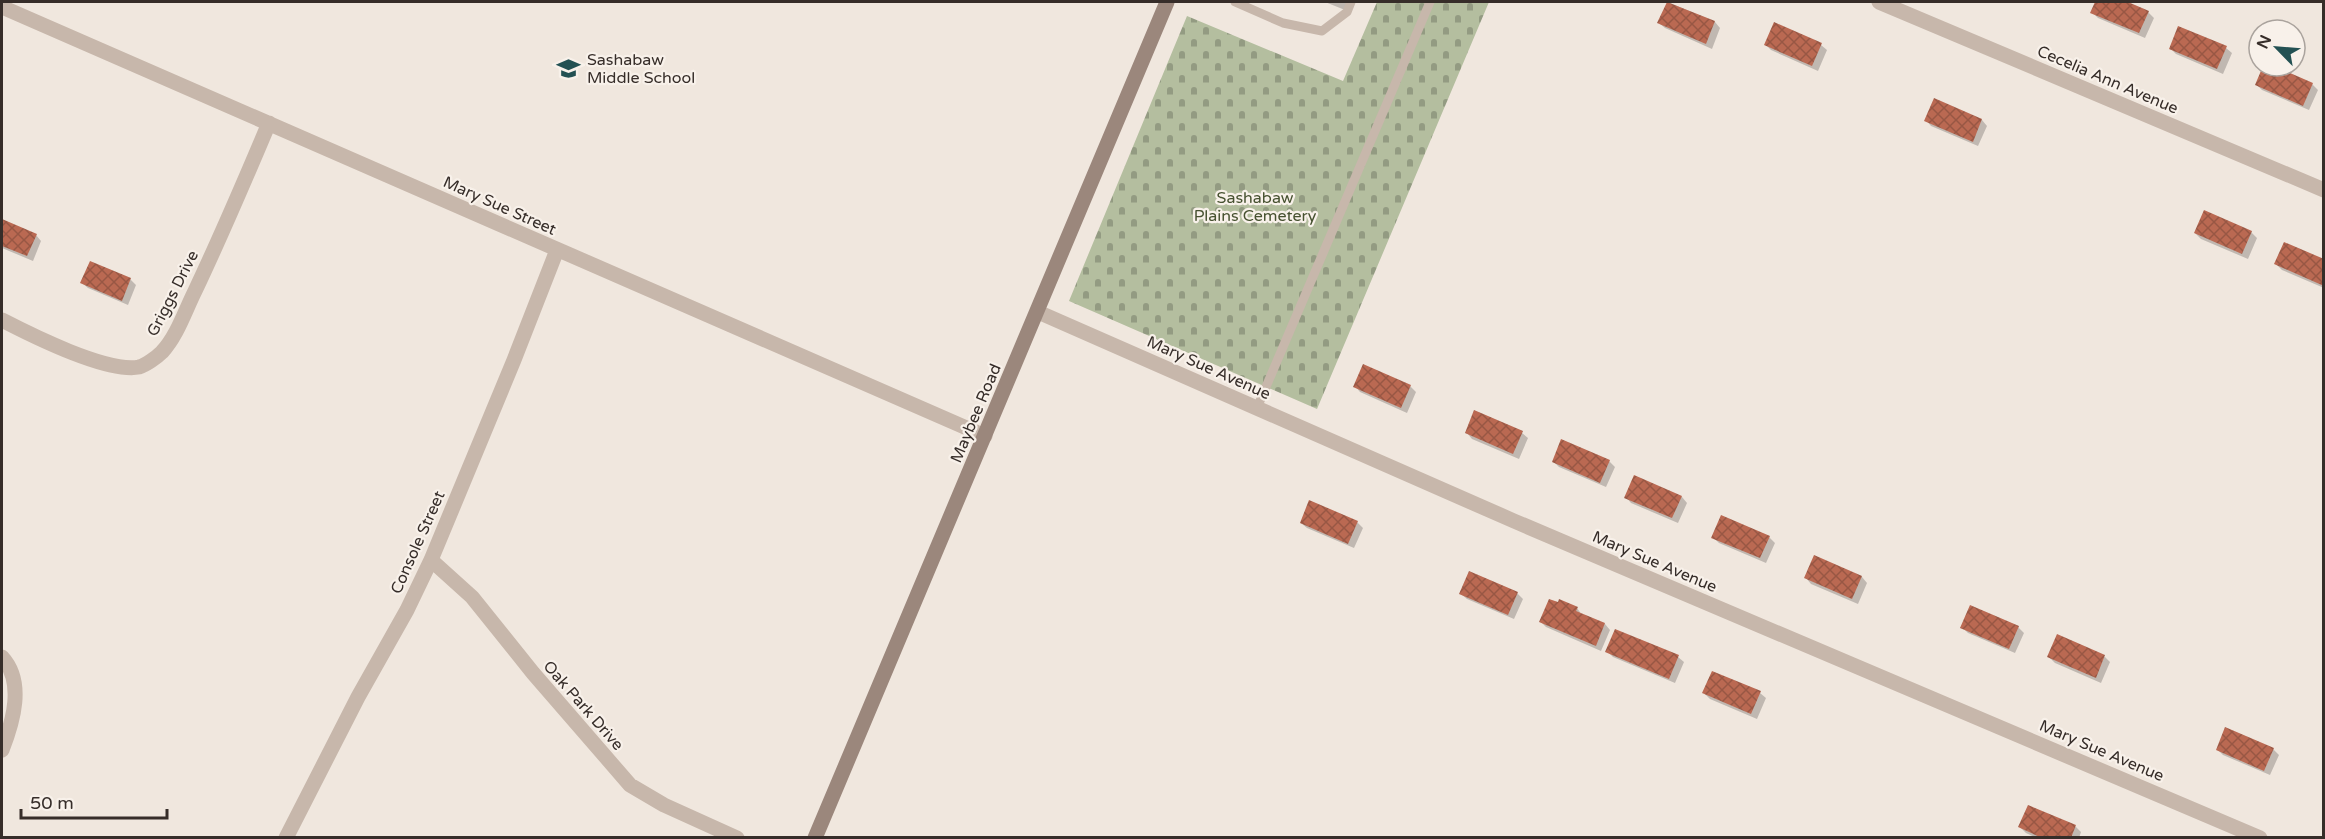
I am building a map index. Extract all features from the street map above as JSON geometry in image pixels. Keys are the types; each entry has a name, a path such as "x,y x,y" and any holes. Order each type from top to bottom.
{"main road":[{"name":"Maybee Road","path":"815,837 1167,2"}],"street":[{"name":"Cecelia Ann Avenue","path":"1879,2 2324,190"},
{"name":"Mary Sue Street","path":"2,7 985,436"},
{"name":"Griggs Drive","path":"2,320 41,339 98,360 127,367 142,366 162,352 177,327 214,250 268,123"},
{"name":"Console Street","path":"286,837 358,697 407,610 431,560 557,250"},
{"name":"Mary Sue Avenue","path":"1038,312 1514,521 2260,837"},
{"name":"Oak Park Drive","path":"431,560 472,597 532,673 630,784 664,805 737,837"},
{"path":"2,657 13,680 15,709 2,750"}],"lane":[{"path":"1234,2 1283,23 1322,31 1347,12 1351,2"},
{"path":"1257,408 1430,2"}],"green space":[{"name":"Sashabaw Plains Cemetery","path":"1377,2 1489,2 1317,409 1069,301 1187,16 1343,81"}],"building":[{"path":"1667,2 1715,21 1706,44 1657,23"},
{"path":"2095,2 2128,2 2149,11 2139,33 2090,13"},
{"path":"1774,22 1822,43 1812,66 1764,45"},
{"path":"2178,26 2227,46 2217,69 2169,49"},
{"path":"2258,78 2302,78 2313,83 2303,106 2255,85"},
{"path":"1934,98 1982,119 1973,142 1924,121"},
{"path":"2204,210 2252,231 2242,254 2194,233"},
{"path":"2,219 37,234 27,256 2,246"},
{"path":"2284,242 2324,259 2324,286 2274,264"},
{"path":"90,261 131,278 122,301 80,283"},
{"path":"1363,364 1411,385 1401,408 1353,387"},
{"path":"1474,410 1523,431 1513,454 1465,433"},
{"path":"1561,439 1610,460 1600,483 1552,462"},
{"path":"1634,475 1682,496 1672,518 1624,498"},
{"path":"1309,500 1358,521 1348,544 1300,523"},
{"path":"1721,515 1770,536 1760,558 1711,538"},
{"path":"1814,555 1862,576 1852,599 1804,578"},
{"path":"1469,571 1518,592 1508,615 1459,594"},
{"path":"1549,599 1558,602 1559,599 1578,607 1576,611 1605,623 1596,646 1539,622"},
{"path":"1970,605 2019,626 2009,649 1960,628"},
{"path":"1615,629 1679,655 1669,679 1605,652"},
{"path":"2057,634 2105,655 2096,678 2047,657"},
{"path":"1712,671 1761,691 1751,714 1702,693"},
{"path":"2225,727 2274,748 2264,771 2216,750"},
{"path":"2028,805 2076,825 2071,838 2042,838 2018,827"}],"place":[{"name":"Sashabaw Middle School","path":"569,68"}]}
